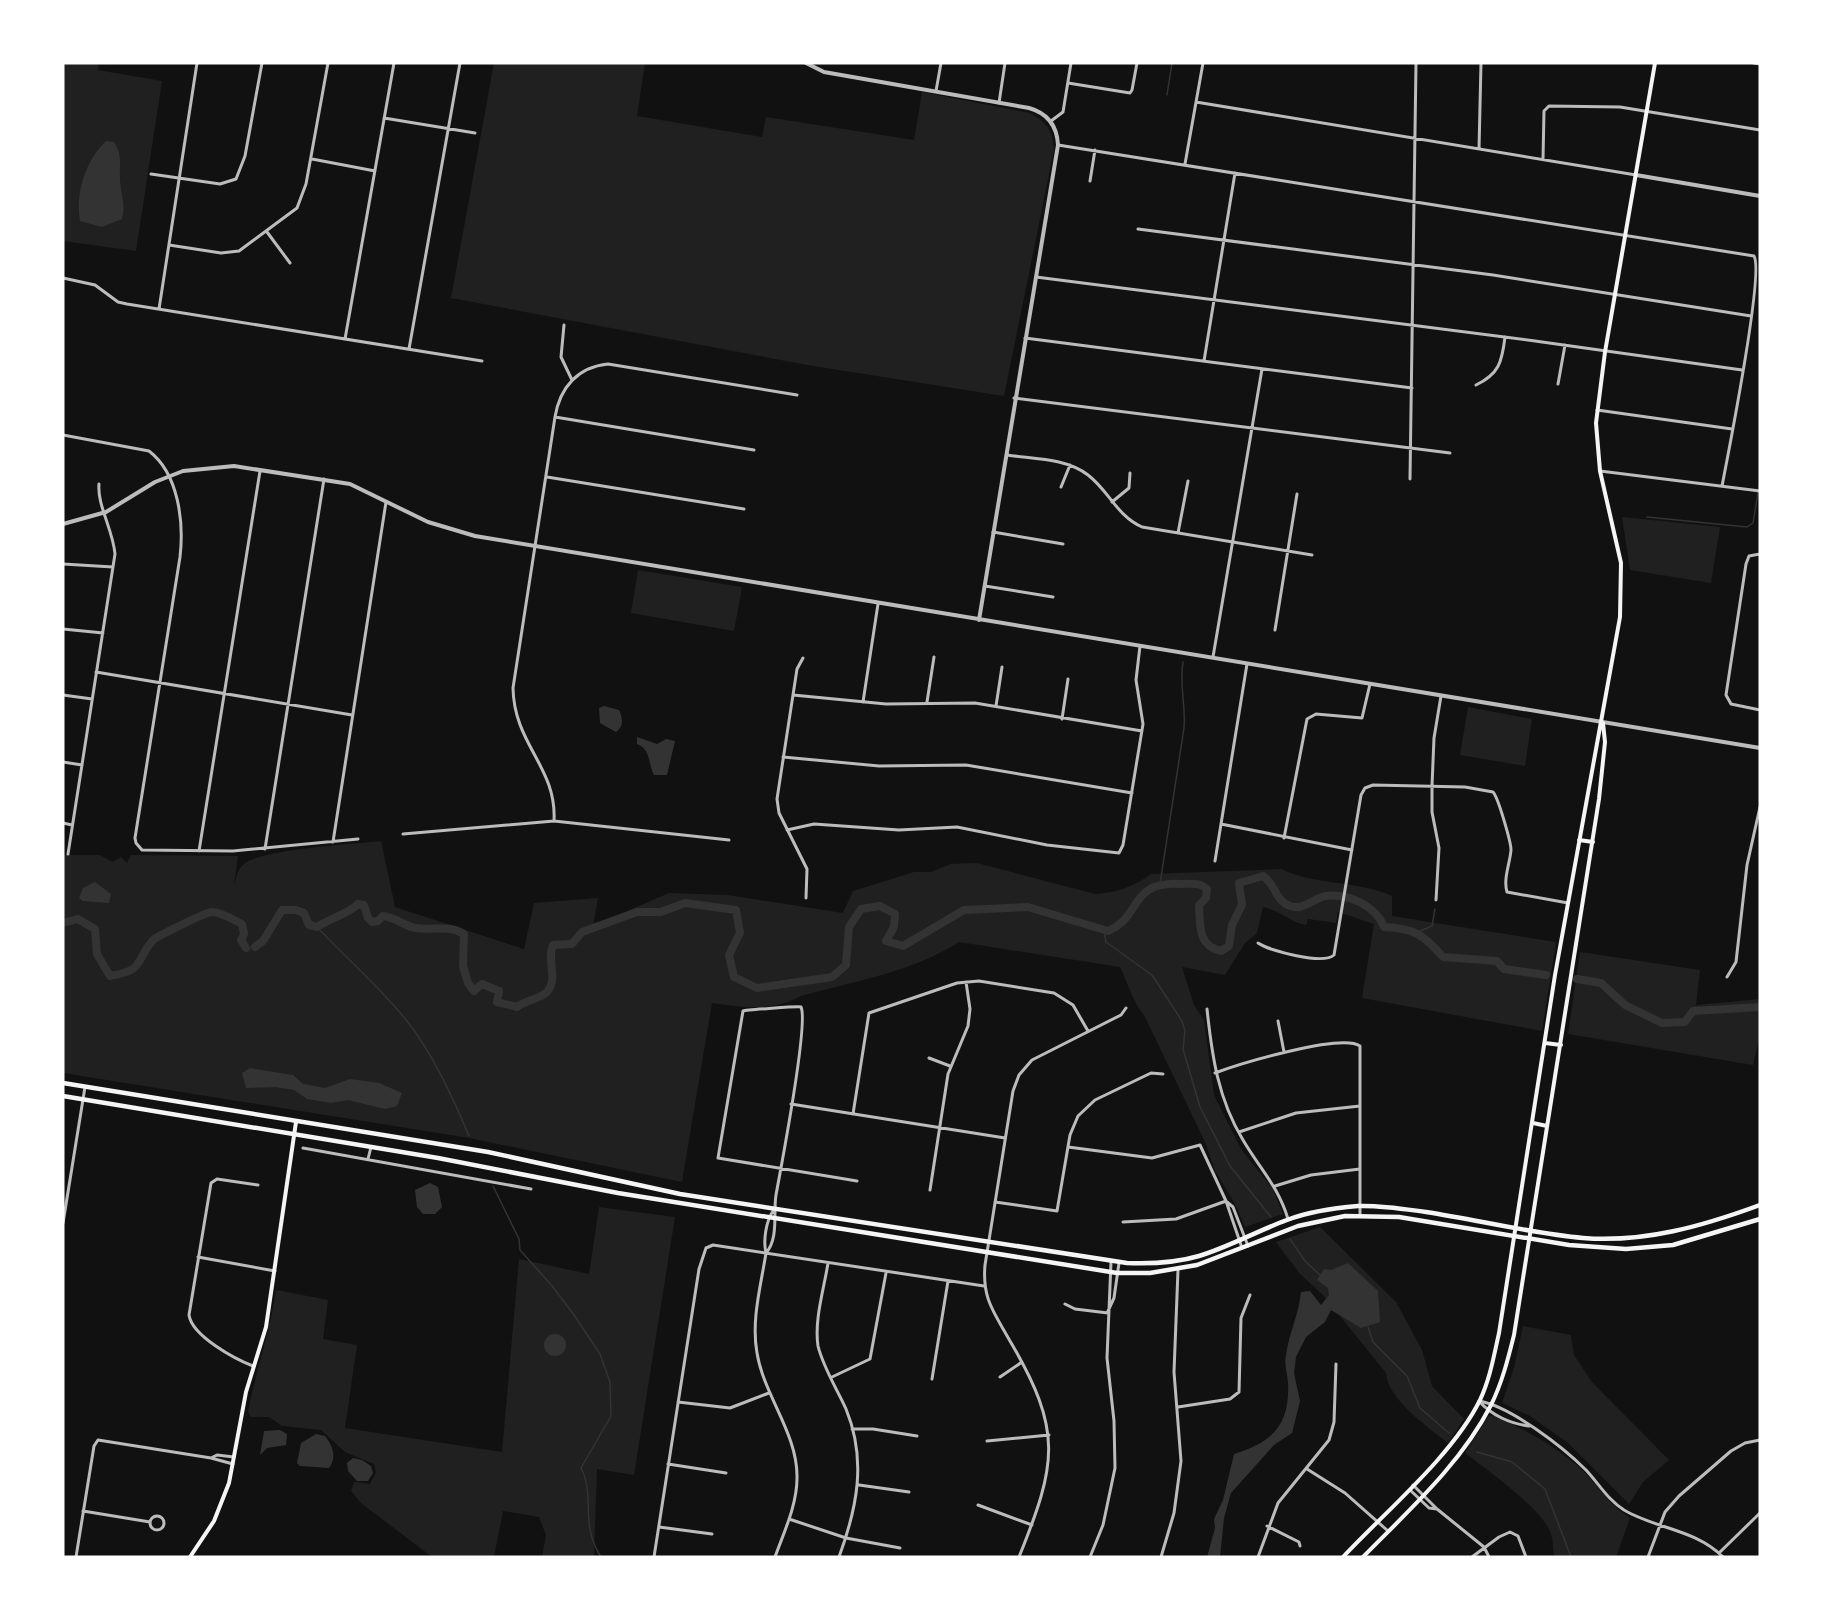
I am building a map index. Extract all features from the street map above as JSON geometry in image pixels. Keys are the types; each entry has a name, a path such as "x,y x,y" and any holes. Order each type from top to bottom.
{"main road":[{"path":"1343,1557 1446,1448 1479,1401 1492,1367 1568,903 1596,740 1603,722 1620,617 1622,579 1619,548 1600,471 1596,436 1597,410 1655,63"},
{"path":"1363,1557 1460,1454 1488,1411 1505,1370 1514,1335 1593,842 1605,742 1603,722"},
{"path":"1579,840 1593,842"},
{"path":"1545,1042 1560,1045"},
{"path":"63,1083 488,1152 680,1194 1119,1263 1173,1262 1206,1253 1288,1219 1331,1209 1360,1206 1393,1208 1584,1238 1623,1238 1668,1233 1714,1221 1760,1205"},
{"path":"63,1096 371,1147 618,1193 1117,1273 1178,1270 1242,1249 1310,1222 1360,1215 1441,1224 1528,1239 1626,1250 1673,1245 1760,1219"},
{"path":"180,1116 182,1102"},
{"path":"190,1557 219,1510 233,1464 244,1401 266,1326 296,1122"},
{"path":"1533,1123 1547,1126"},
{"path":"1441,1224 1442,1215"},
{"path":"1714,1221 1718,1232"}],"street":[{"path":"159,309 197,63"},
{"path":"151,174 220,184 236,179 245,156 262,63"},
{"path":"169,245 231,253 245,248 292,214 302,202 328,63"},
{"path":"345,339 394,63"},
{"path":"409,349 460,63"},
{"path":"806,63 824,72 936,90 1035,110 1051,121 1058,145 1014,398 979,620"},
{"path":"936,90 941,63"},
{"path":"999,103 1005,63"},
{"path":"1051,121 1063,112 1071,63"},
{"path":"1068,83 1130,93 1137,63"},
{"path":"1185,164 1203,63"},
{"path":"1410,478 1416,63"},
{"path":"1479,149 1481,63"},
{"path":"1754,63 1760,64"},
{"path":"1196,102 1760,196"},
{"path":"1543,159 1544,111 1548,106 1620,107 1760,130"},
{"path":"384,118 475,133"},
{"path":"1058,145 1754,256 1757,267 1751,316 1722,486"},
{"path":"1089,181 1095,150"},
{"path":"311,159 375,171"},
{"path":"1204,361 1235,172"},
{"path":"1138,229 1414,264 1751,316"},
{"path":"267,232 290,263"},
{"path":"1035,277 1505,337 1742,370"},
{"path":"63,278 95,285 118,302 482,362"},
{"path":"564,325 561,357 565,371 572,380"},
{"path":"1476,385 1492,377 1500,367 1505,337"},
{"path":"1025,338 1412,388"},
{"path":"1558,384 1565,345"},
{"path":"554,821 554,802 549,783 521,734 513,699 555,417 564,390 572,380 588,369 608,364 797,394"},
{"path":"1213,659 1262,369"},
{"path":"1014,398 1450,453"},
{"path":"1597,410 1732,429"},
{"path":"555,417 754,450"},
{"path":"63,435 142,448 156,456 168,476 180,515 182,545 135,838 138,847 142,850 199,851 265,849 358,838"},
{"path":"1005,455 1070,465 1088,475 1133,523 1178,533 1312,555"},
{"path":"1061,488 1070,465"},
{"path":"63,524 106,512 168,476 218,466 260,469 350,484 446,529 537,547 1760,748"},
{"path":"199,851 260,469"},
{"path":"1600,471 1760,491"},
{"path":"1112,502 1129,488 1130,473"},
{"path":"547,477 744,509"},
{"path":"265,849 324,479"},
{"path":"1178,533 1188,481"},
{"path":"68,854 113,567 114,544 98,491 99,484"},
{"path":"1275,630 1297,494"},
{"path":"333,842 387,500"},
{"path":"993,532 1063,544"},
{"path":"1760,554 1749,556 1744,575 1726,695 1727,702 1760,710"},
{"path":"63,564 113,567"},
{"path":"985,586 1053,597"},
{"path":"863,702 878,604"},
{"path":"63,629 103,633"},
{"path":"787,830 814,824 898,830 957,827 1047,845 1119,853 1124,845 1142,731 1142,710 1136,680 1140,646"},
{"path":"927,702 934,657"},
{"path":"803,658 797,669 777,799 779,813 807,868 806,898"},
{"path":"1215,861 1247,664"},
{"path":"996,706 1002,667"},
{"path":"96,672 352,715"},
{"path":"1062,719 1068,679"},
{"path":"1284,838 1305,724 1309,716 1316,714 1362,718 1370,684"},
{"path":"63,695 92,699"},
{"path":"793,695 863,702 927,702 996,706 1142,731"},
{"path":"1436,900 1438,848 1432,812 1432,786 1434,738 1441,696"},
{"path":"783,757 879,766 966,765 1132,793"},
{"path":"63,762 82,765"},
{"path":"1258,943 1274,951 1322,959 1331,958 1336,951 1361,795 1365,788 1373,785 1477,788 1495,794 1510,842 1507,892 1568,903"},
{"path":"1727,977 1736,962 1748,859 1760,807"},
{"path":"403,834 554,821 729,840"},
{"path":"63,823 72,825"},
{"path":"1221,824 1352,850"},
{"path":"930,1190 950,1066 968,1026 966,981"},
{"path":"852,1114 869,1013 966,981 979,981 1053,993 1073,1005 1088,1031"},
{"path":"766,1253 771,1244 776,1218 774,1209 780,1168 803,1027 801,1007 743,1011 718,1158 780,1168 857,1181"},
{"path":"1019,1557 1042,1497 1047,1472 1049,1435 1040,1400 1023,1362 986,1300 984,1286 987,1252 1013,1091 1023,1069 1041,1054 1121,1015 1126,1008"},
{"path":"1207,1008 1215,1073 1239,1132 1275,1186 1288,1219"},
{"path":"1278,1021 1284,1052"},
{"path":"1215,1073 1284,1052 1357,1043 1360,1046 1360,1215"},
{"path":"929,1058 950,1066"},
{"path":"995,1202 1057,1212 1073,1124 1088,1105 1151,1073 1163,1074"},
{"path":"63,1223 85,1087"},
{"path":"791,1104 1005,1138"},
{"path":"1239,1132 1296,1113 1360,1106"},
{"path":"1068,1147 1152,1158 1200,1145 1226,1201 1242,1249"},
{"path":"368,1159 371,1147"},
{"path":"303,1148 531,1188"},
{"path":"1275,1186 1311,1175 1360,1168"},
{"path":"254,1366 232,1357 191,1323 190,1312 210,1184 215,1179 258,1185"},
{"path":"1123,1222 1176,1219 1226,1201"},
{"path":"1226,1201 1233,1207 1248,1246"},
{"path":"774,1209 769,1217 755,1325 756,1352 769,1393 789,1438 797,1467 796,1494 775,1557"},
{"path":"654,1557 699,1269 706,1248 713,1245 984,1286"},
{"path":"198,1257 275,1271"},
{"path":"1090,1557 1103,1525 1115,1468 1114,1421 1107,1374 1111,1262"},
{"path":"828,1263 817,1331 819,1347 852,1429 857,1453 859,1485 854,1515 839,1557"},
{"path":"1108,1313 1114,1298 1119,1263"},
{"path":"1161,1557 1174,1513 1181,1461 1173,1340 1179,1286 1178,1270"},
{"path":"831,1377 870,1359 886,1272"},
{"path":"932,1379 948,1281"},
{"path":"1178,1407 1230,1399 1239,1392 1241,1318 1250,1295"},
{"path":"1065,1304 1075,1309 1108,1313"},
{"path":"1000,1377 1023,1362"},
{"path":"1258,1557 1267,1526 1283,1495 1326,1447 1332,1431 1336,1364"},
{"path":"678,1402 730,1408 769,1393"},
{"path":"1479,1401 1492,1403 1525,1420 1529,1426 1578,1463 1614,1503 1634,1515 1688,1533 1723,1557"},
{"path":"1479,1401 1488,1411 1518,1425 1529,1426"},
{"path":"852,1429 873,1429 917,1436"},
{"path":"987,1441 1049,1435"},
{"path":"76,1557 94,1446 98,1440 211,1458 233,1464"},
{"path":"1648,1557 1665,1512 1679,1496 1731,1451 1745,1443 1760,1440"},
{"path":"211,1458 217,1455 234,1457"},
{"path":"668,1464 726,1473"},
{"path":"1307,1469 1346,1493 1388,1531"},
{"path":"859,1485 909,1492"},
{"path":"1413,1485 1437,1509 1484,1548 1489,1557"},
{"path":"1408,1489 1429,1508 1437,1509"},
{"path":"978,1505 1032,1525"},
{"path":"83,1511 150,1522 157,1530 161,1529 164,1523 160,1517 156,1516 150,1522"},
{"path":"1719,1553 1760,1513"},
{"path":"789,1519 846,1538 900,1548"},
{"path":"1267,1526 1299,1542 1300,1546"},
{"path":"659,1527 712,1534"},
{"path":"1472,1557 1510,1532 1518,1536 1523,1544 1526,1557"}],"shaded area":[{"path":"63,63 99,63 98,70 162,81 136,251 63,241"},
{"path":"494,63 645,63 637,116 762,137 766,117 914,140 922,92 1029,113 1040,119 1048,127 1054,150 1004,396 813,366 451,298"},
{"path":"106,141 114,142 119,152 124,208 122,219 102,227 80,221 79,199 88,167"},
{"path":"1622,517 1720,527 1711,583 1630,570"},
{"path":"638,570 742,587 734,631 631,613"},
{"path":"604,706 619,710 622,722 616,732 600,723 599,708"},
{"path":"1468,707 1532,719 1525,766 1460,755"},
{"path":"637,737 657,744 666,739 675,741 667,775 654,775 645,749 637,744"},
{"path":"381,841 395,907 524,949 534,903 598,898 593,926 669,893 728,895 843,913 853,891 914,872 931,872 951,864 977,863 1095,894 1125,888 1151,874 1282,869 1309,878 1365,887 1392,896 1392,916 1556,942 1542,1031 1362,998 1374,924 1338,912 1336,923 1308,919 1306,925 1263,907 1257,933 1245,943 1225,975 1182,967 1194,1005 1204,1020 1214,1095 1241,1149 1273,1189 1283,1214 1245,1227 1235,1204 1215,1171 1206,1144 1120,967 959,942 923,961 903,968 779,1004 757,1007 712,1003 682,1182 469,1138 63,1073 63,855 100,855 112,862 121,857 127,863 131,855 238,856 234,885 240,868 244,864 269,854"},
{"path":"95,882 111,894 109,903 83,901 79,898 83,888"},
{"path":"1580,952 1700,970 1696,1005 1760,999 1760,1034 1753,1065 1568,1034"},
{"path":"250,1068 293,1075 303,1084 325,1088 350,1079 379,1083 402,1093 397,1106 385,1109 348,1100 331,1103 307,1099 294,1090 276,1087 246,1088 242,1073"},
{"path":"430,1183 438,1187 442,1207 435,1214 423,1214 417,1207 415,1190"},
{"path":"599,1207 675,1217 634,1475 597,1469 594,1557 542,1557 546,1535 539,1517 503,1511 494,1557 432,1557 361,1503 351,1491 354,1482 370,1484 376,1472 374,1464 345,1452 321,1430 282,1426 269,1417 251,1417 248,1411 276,1290 328,1300 323,1339 357,1345 345,1428 502,1452 519,1259 589,1274"},
{"path":"1320,1227 1396,1302 1422,1350 1432,1386 1464,1419 1448,1443 1401,1403 1388,1383 1386,1373 1323,1295 1300,1274 1276,1242"},
{"path":"1348,1263 1378,1291 1380,1322 1361,1328 1331,1310 1325,1322 1306,1337 1296,1357 1294,1373 1300,1401 1292,1433 1274,1445 1231,1493 1224,1518 1220,1557 1207,1557 1215,1528 1214,1519 1223,1500 1234,1454 1269,1437 1277,1429 1286,1410 1288,1382 1285,1358 1301,1292 1310,1291 1321,1305 1329,1295 1328,1288 1317,1280 1324,1269 1331,1270"},
{"path":"1523,1326 1571,1335 1574,1355 1592,1382 1669,1460 1643,1482 1629,1504 1568,1443 1530,1416 1502,1403 1514,1368"},
{"path":"551,1334 559,1334 566,1341 566,1349 559,1356 551,1356 544,1349 544,1341"},
{"path":"1494,1415 1536,1437 1565,1456 1630,1518 1616,1557 1554,1557 1551,1534 1537,1513 1513,1490 1465,1453 1488,1417"},
{"path":"280,1430 287,1434 286,1445 267,1448 260,1455 264,1431"},
{"path":"316,1434 325,1436 332,1448 333,1460 329,1468 300,1466 297,1463 301,1443"},
{"path":"353,1458 362,1460 371,1466 373,1473 368,1481 357,1481 348,1471 347,1463"}],"waterway":[{"path":"1167,95 1172,63"},
{"path":"1647,517 1747,527 1753,523 1760,480"},
{"path":"1160,884 1184,728 1183,662"},
{"path":"255,947 263,941 282,910 296,910 304,913 309,925 317,927 358,904 364,905 368,918 372,922 378,921 383,916 416,928 446,928 464,934 463,966 468,983 474,991 482,984 499,991 497,1002 517,1007 544,994 550,987 553,945 572,944 582,932 637,912 661,912 685,903 736,910 740,933 729,955 734,977 757,988 832,977 846,965 849,927 861,909 880,906 895,914 894,927 886,941 903,946 964,910 1028,907 1108,931 1119,925 1144,894 1152,888 1164,885 1195,884 1207,889 1206,898 1199,905 1204,940 1208,945 1221,951 1229,946 1232,925 1242,905 1239,883 1263,876 1271,883 1281,900 1290,906 1304,906 1326,896 1352,899 1375,913 1384,927 1403,929 1418,934 1443,957 1497,961 1504,969 1546,975"},
{"path":"1415,933 1432,926 1435,909"},
{"path":"63,923 78,919 95,929 97,954 110,976 134,968 156,938 212,912 242,924 244,934 241,940 246,948"},
{"path":"317,927 386,996 407,1021 442,1077 469,1136"},
{"path":"1104,931 1106,942 1152,975 1182,1021 1185,1031 1183,1049 1200,1107 1230,1166 1271,1217"},
{"path":"1577,979 1601,983 1625,1005 1662,1023 1685,1022 1693,1011 1760,1007"},
{"path":"493,1186 519,1239 520,1250 574,1315 600,1354 610,1382 611,1416 581,1468 587,1489 591,1533 594,1545 601,1557"},
{"path":"1290,1239 1305,1261 1320,1275"},
{"path":"1368,1327 1373,1342 1407,1376 1420,1408 1449,1433"},
{"path":"1477,1452 1512,1462 1545,1489 1571,1557"}]}
